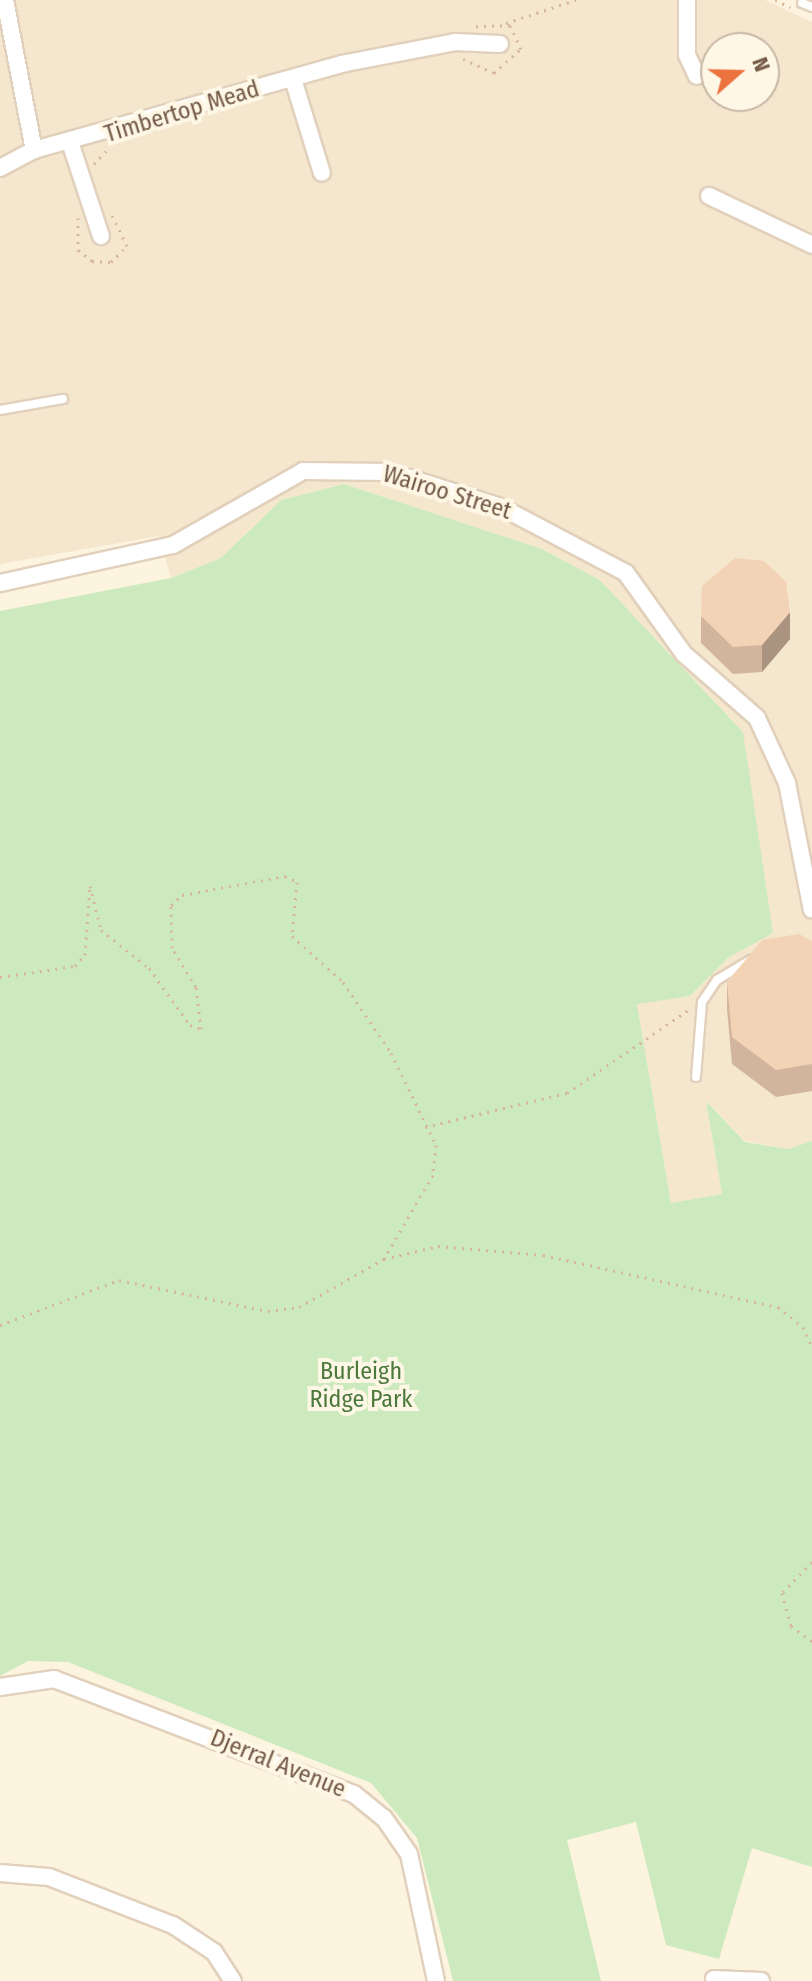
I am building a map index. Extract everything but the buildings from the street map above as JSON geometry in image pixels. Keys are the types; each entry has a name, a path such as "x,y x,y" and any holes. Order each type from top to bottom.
{"street":[{"path":"5,0 34,150"},
{"path":"687,0 687,55 697,76"},
{"name":"Timbertop Mead","path":"0,168 34,150 71,145 293,79 455,42 500,44"},
{"name":"Timbertop Mead","path":"293,79 322,173"},
{"name":"Timbertop Mead","path":"71,145 101,236"},
{"path":"709,196 812,245"},
{"name":"Wairoo Street","path":"0,583 173,545 284,478 336,467 390,472 501,507 601,557 650,601 684,654 767,734 793,806 812,910"},
{"name":"Djerral Avenue","path":"0,1687 54,1679 354,1794 384,1818 409,1854 436,1981"},
{"path":"0,1873 49,1877 173,1925 214,1952 233,1981"},
{"path":"714,1979 761,1981"}],"lane":[{"path":"802,3 812,7"},
{"path":"0,410 63,399"},
{"path":"696,1077 702,1002 717,980 762,953"}],"path":[{"path":"506,23 576,0"},
{"path":"92,169 99,154 126,142"},
{"path":"78,212 78,250 92,261 111,262 127,246 105,203"},
{"path":"0,977 75,966 85,955 90,886 101,930 149,968 190,1025 201,1029 196,987 172,948 171,905 182,895 285,876 301,896 292,936 343,982 391,1053 438,1159 384,1259"},
{"path":"425,1127 567,1093 702,1002"},
{"path":"0,1325 119,1280 268,1311 299,1307 384,1259 438,1246 634,1273 778,1307 803,1327 812,1347"},
{"path":"812,1562 782,1593 791,1626 812,1641"}],"shaded area":[{"path":"0,0 765,0 812,22 812,1141 788,1149 745,1141 706,1101 722,1194 671,1203 637,1003 690,996 729,957 743,732 600,580 542,549 344,484 281,500 221,558 171,578 159,536 0,564"}],"green space":[{"name":"Burleigh Ridge Park","path":"344,484 542,549 600,580 743,732 773,933 729,957 690,996 637,1004 671,1203 722,1194 706,1101 745,1142 788,1149 812,1141 812,1867 752,1848 719,1959 666,1945 636,1822 567,1840 601,1981 453,1981 417,1838 371,1783 68,1662 28,1661 0,1676 0,611 171,578 221,558 281,500"}]}
